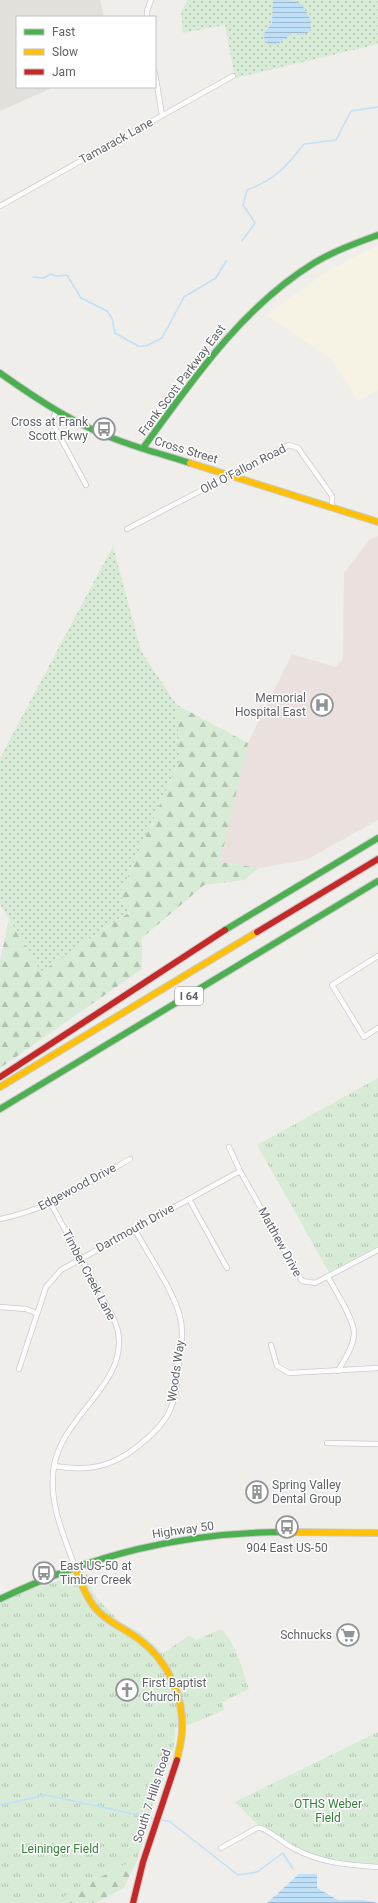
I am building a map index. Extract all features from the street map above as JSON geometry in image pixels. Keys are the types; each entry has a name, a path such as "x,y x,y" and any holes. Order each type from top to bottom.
{"main road":[{"name":"Frank Scott Parkway East","path":"143,448 208,360 233,330 262,302 291,279 319,261 346,246 378,235"},
{"name":"Cross Street","path":"0,373 56,411 82,425 143,448 378,522"},
{"path":"0,1077 142,982 246,916 378,838"},
{"name":"I 64","path":"0,1087 378,859"},
{"name":"I 64","path":"0,1109 378,881"},
{"name":"Highway 50","path":"0,1599 75,1567 152,1545 204,1536 290,1532 378,1533"},
{"name":"South 7 Hills Road","path":"75,1567 93,1605 105,1617 140,1640 159,1659 171,1677 181,1707 182,1739 172,1776 142,1863 132,1903"}],"street":[{"path":"147,16 151,0"},
{"name":"Tamarack Lane","path":"0,206 233,76"},
{"path":"156,79 162,115"},
{"path":"56,411 52,422 86,485"},
{"name":"Old O'Fallon Road","path":"127,529 285,445 293,445 298,448 332,496 332,507"},
{"path":"378,956 332,985 364,1037 378,1028"},
{"path":"229,1147 240,1170"},
{"name":"Edgewood Drive","path":"0,1219 37,1210 51,1204 130,1159"},
{"name":"Dartmouth Drive","path":"19,1369 36,1313 46,1287 52,1278 61,1270 80,1258 240,1170"},
{"name":"Matthew Drive","path":"240,1170 299,1278 306,1282 315,1283 378,1250"},
{"path":"189,1199 227,1268"},
{"name":"Timber Creek Lane","path":"51,1204 112,1315 118,1332 119,1349 115,1367 105,1384 77,1417 64,1437 54,1466 53,1497 59,1523 75,1567"},
{"name":"Woods Way","path":"54,1466 72,1469 92,1468 109,1464 124,1457 138,1447 162,1423 175,1398 182,1340 180,1317 172,1297 134,1228"},
{"path":"328,1277 352,1323 354,1333 352,1342 338,1371"},
{"path":"0,1307 26,1309 36,1313"},
{"path":"271,1345 277,1366 289,1373 378,1368"},
{"path":"327,1443 378,1444"},
{"path":"221,1848 257,1828 261,1828 291,1847 324,1861 378,1867"}],"shaded area":[{"path":"0,0 100,0 104,16 16,16 16,88 52,88 0,111"},
{"path":"378,245 378,389 358,401 331,359 266,315 326,272"},
{"name":"Memorial Hospital East","path":"378,536 378,820 306,860 259,868 220,862 248,743 292,654 335,667 343,659 344,573 369,540"}],"green space":[{"path":"188,0 378,0 378,44 235,78 225,25 183,33 181,11"},
{"path":"113,546 141,651 177,705 180,760 120,894 130,911 41,973 0,904 0,758"},
{"path":"177,705 248,743 220,862 259,868 244,880 204,885 142,938 142,969 0,1068 0,960 9,920 41,972 130,912 120,894 180,760"},
{"path":"378,1078 378,1246 329,1272 257,1145"},
{"name":"Leininger Field","path":"88,1574 93,1593 105,1607 122,1623 141,1633 163,1653 190,1635 196,1640 221,1629 227,1635 235,1649 249,1689 222,1702 224,1710 191,1724 175,1728 175,1739 171,1759 152,1807 138,1858 88,1883 53,1903 0,1903 0,1602 43,1585"},
{"name":"OTHS Weber Field","path":"378,1732 378,1867 315,1858 261,1828 235,1802"},
{"path":"138,1858 124,1888 95,1903 53,1903 88,1883"}],"water":[{"path":"273,0 295,1 299,3 310,19 311,28 309,32 302,35 294,33 275,45 267,43 263,35 272,23"},
{"path":"299,1874 317,1874 317,1888 338,1900 364,1900 378,1903 267,1903"}],"waterway":[{"path":"242,241 255,223 243,205 247,190 257,186 280,172 304,144 336,140 351,111 378,107"},
{"path":"33,277 43,278 51,274 56,276 67,275 81,298 107,311 112,318 115,333 138,346 146,346 162,338 184,297 216,278 226,261"},
{"path":"0,1805 46,1795 152,1818"},
{"path":"161,1820 169,1821 238,1875 257,1872 283,1853 293,1869"}],"traffic: fast":[{"path":"143,448 199,372 263,301 314,263 337,251 378,235"},
{"path":"0,373 44,403 91,429 131,445 190,463"},
{"path":"225,930 378,838"},
{"path":"0,1109 378,881"},
{"path":"0,1599 34,1583 69,1570 103,1558 138,1549 210,1536 285,1532"}],"traffic: slow":[{"path":"190,463 378,522"},
{"path":"0,1087 257,932"},
{"path":"285,1532 378,1533"},
{"path":"75,1567 87,1595 97,1610 107,1619 135,1636 150,1648 166,1668 177,1692 182,1717 182,1738 177,1760"}],"traffic: jam":[{"path":"257,932 378,859"},
{"path":"0,1077 225,930"},
{"path":"133,1903 143,1862 177,1760"}],"place":[{"name":"Cross at Frank Scott Pkwy","path":"104,429"},
{"name":"Memorial Hospital East","path":"322,705"},
{"name":"Spring Valley Dental Group","path":"257,1492"},
{"name":"904 East US-50","path":"287,1527"},
{"name":"East US-50 at Timber Creek","path":"44,1573"},
{"name":"Schnucks","path":"348,1635"},
{"name":"First Baptist Church","path":"127,1690"}]}
